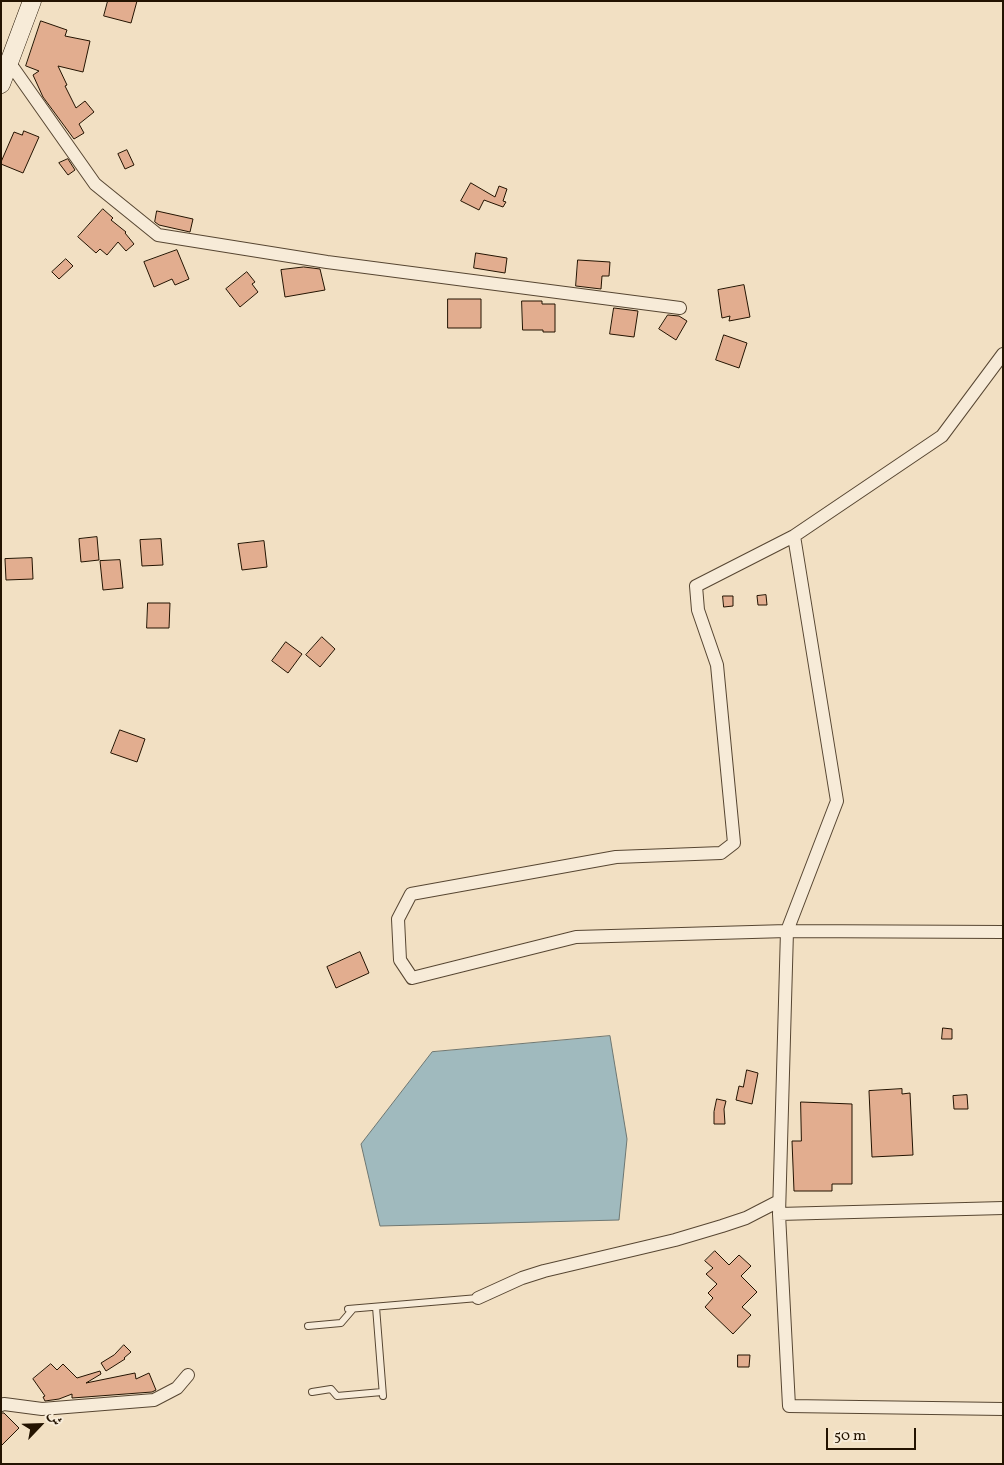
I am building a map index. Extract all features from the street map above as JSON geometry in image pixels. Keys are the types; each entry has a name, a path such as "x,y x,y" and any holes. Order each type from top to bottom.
{"main road":[{"path":"1,84 32,1"}],"street":[{"path":"9,62 95,184 158,235 327,262 680,308"},
{"path":"1003,354 942,436 794,536 696,586 698,610 717,665 734,843 721,854 616,858 411,894 398,919 400,960 412,978 576,937 787,931 1003,932"},
{"path":"794,536 837,801 787,931 779,1208 789,1406 1003,1409"},
{"path":"478,1298 522,1278 675,1240 779,1208 1003,1208"},
{"path":"1,1405 42,1409 154,1400 176,1388 188,1375"}],"lane":[{"path":"308,1326 340,1323 350,1309 478,1298"},
{"path":"312,1392 331,1389 337,1396 382,1394 376,1307"}],"water":[{"path":"610,1036 627,1139 619,1220 380,1226 361,1144 432,1052"}],"building":[{"path":"108,1 137,1 131,23 104,16"},
{"path":"41,21 67,30 65,36 90,41 83,72 58,66 76,108 85,101 94,112 79,124 84,133 74,139 43,97 33,75 39,71 26,66"},
{"path":"24,131 39,137 23,173 1,164 1,162 14,132 22,135"},
{"path":"127,150 134,165 125,169 118,154"},
{"path":"68,159 75,170 68,175 59,163"},
{"path":"471,183 495,197 499,186 507,189 503,201 506,202 503,207 484,200 479,210 461,201"},
{"path":"103,209 113,218 111,220 126,232 134,244 126,251 118,242 107,255 100,249 96,253 78,237"},
{"path":"157,211 193,219 190,232 159,225 155,222"},
{"path":"177,250 189,279 175,285 172,279 154,287 144,262"},
{"path":"476,253 507,258 505,273 474,268"},
{"path":"66,259 73,266 59,279 52,272"},
{"path":"578,260 610,262 609,276 602,276 601,289 576,286"},
{"path":"304,267 320,269 325,290 285,297 281,270"},
{"path":"247,272 255,282 252,284 258,292 240,307 226,289"},
{"path":"744,285 750,317 729,321 730,316 722,318 718,290"},
{"path":"448,299 481,299 481,328 448,328"},
{"path":"522,301 542,301 542,304 555,304 555,332 523,330"},
{"path":"614,308 638,311 634,337 610,334"},
{"path":"668,315 679,316 687,321 676,340 659,329"},
{"path":"724,335 747,343 739,368 716,360"},
{"path":"97,537 99,560 81,562 79,539"},
{"path":"161,539 163,565 142,566 140,540"},
{"path":"264,541 267,567 242,570 238,544"},
{"path":"32,558 33,579 6,580 5,559"},
{"path":"120,560 123,588 103,590 100,561"},
{"path":"766,595 767,605 758,605 757,596"},
{"path":"723,596 733,596 733,606 724,607"},
{"path":"148,603 170,603 169,628 147,628"},
{"path":"322,637 335,649 320,667 306,655"},
{"path":"286,642 302,654 288,673 272,661"},
{"path":"120,730 145,739 137,762 111,753"},
{"path":"360,952 369,973 336,988 327,967"},
{"path":"943,1028 952,1029 952,1039 942,1039"},
{"path":"747,1070 758,1073 752,1104 736,1100 739,1086 743,1087"},
{"path":"902,1089 902,1094 910,1093 913,1155 872,1157 869,1091"},
{"path":"967,1095 968,1109 954,1109 953,1096"},
{"path":"717,1099 726,1101 724,1109 725,1124 714,1124"},
{"path":"801,1102 852,1104 852,1184 832,1184 832,1191 794,1191 792,1141 801,1141"},
{"path":"715,1251 729,1265 739,1255 751,1266 741,1276 757,1292 742,1307 751,1315 733,1334 705,1307 713,1298 708,1293 717,1284 706,1274 713,1268 705,1261"},
{"path":"124,1345 131,1352 125,1359 106,1371 101,1363 114,1355"},
{"path":"738,1355 750,1355 749,1367 738,1367"},
{"path":"51,1364 57,1370 63,1364 77,1378 100,1371 101,1374 86,1383 135,1373 136,1379 149,1373 156,1390 152,1392 72,1398 72,1394 59,1399 45,1401 43,1397 45,1396 33,1379"},
{"path":"1,1413 4,1413 19,1428 1,1446"}]}
